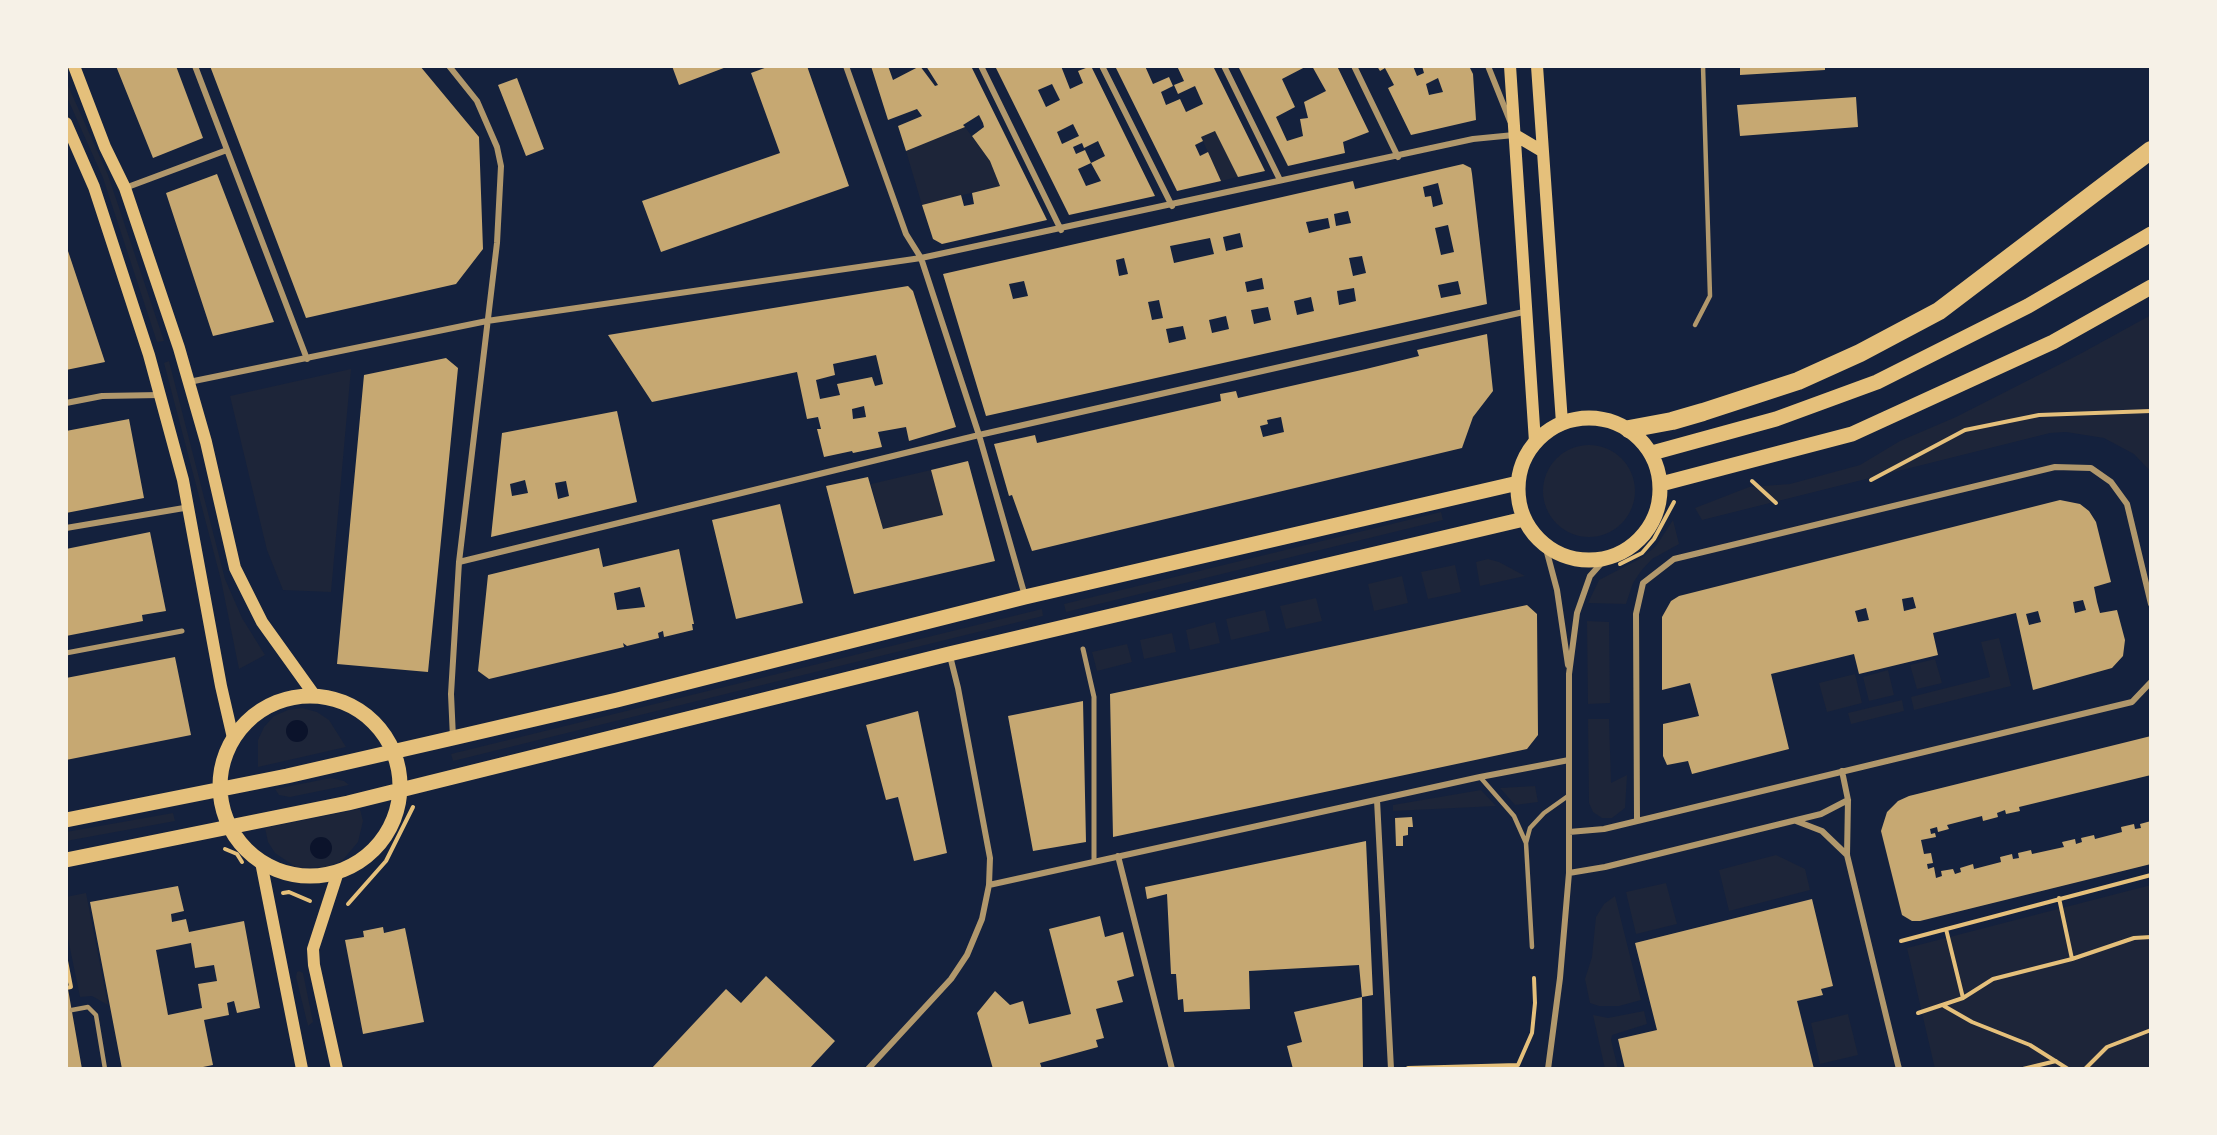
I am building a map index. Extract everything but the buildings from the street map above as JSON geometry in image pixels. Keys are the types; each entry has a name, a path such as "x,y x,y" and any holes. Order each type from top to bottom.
{"highway":[{"path":"1629,429 1672,421 1798,381 1860,353 1939,311 2151,150"}],"main road":[{"path":"74,66 105,147 125,188 189,382 206,442 235,568 262,622 315,696"},
{"path":"1510,66 1535,442"},
{"path":"1537,66 1562,423"},
{"path":"66,123 94,187 160,395 190,506 221,686 233,738"},
{"path":"1515,135 1542,151"},
{"path":"1652,453 1776,419 1878,382 2028,306 2151,234"},
{"path":"1661,484 1852,434 2053,342 2151,287"},
{"path":"1591,417 1629,429 1652,453 1661,484 1660,504 1652,523 1640,539 1625,551 1606,558 1574,558 1545,545 1524,519 1519,501 1518,483 1521,468 1535,442 1562,423 1591,417"},
{"path":"66,820 394,751 617,700 1025,597 1518,483"},
{"path":"66,860 401,790 949,654 1524,519"},
{"path":"315,696 340,700 362,712 381,729 394,751 400,771 401,790 395,819 381,843 362,861 338,872 312,877 294,874 261,862 244,848 230,827 222,809 219,789 223,761 233,738 249,719 268,706 291,698 315,696"},
{"path":"261,862 302,1069"},
{"path":"337,1069 314,964 313,949 338,872"}],"street":[{"path":"195,66 307,359"},
{"path":"449,66 477,101 497,147 501,166 496,243 459,562 451,694 453,738"},
{"path":"846,66 906,234 921,258 979,435 1025,597"},
{"path":"981,66 1061,230"},
{"path":"1102,66 1172,206"},
{"path":"1224,66 1280,180"},
{"path":"1354,66 1398,157"},
{"path":"189,382 487,321 921,258 1061,230 1473,139 1515,135 1488,66"},
{"path":"125,188 227,150"},
{"path":"459,562 979,435 1528,311"},
{"path":"66,403 102,396 160,395"},
{"path":"1637,820 1636,614 1643,583 1674,559 2055,467 2091,468 2111,482 2127,504 2151,604"},
{"path":"66,528 190,506"},
{"path":"1545,545 1557,590 1569,674"},
{"path":"1548,1069 1560,978 1569,873 1569,674 1577,613 1590,576 1606,558"},
{"path":"66,653 182,631"},
{"path":"1083,650 1094,697 1094,861"},
{"path":"868,1069 957,971 967,955 982,919 989,885 990,858 986,830 949,654"},
{"path":"1569,832 1604,829 2133,702 2151,682"},
{"path":"989,885 1480,777 1569,760"},
{"path":"1842,771 1848,800 1847,855 1899,1069"},
{"path":"1377,800 1391,1069"},
{"path":"1569,873 1605,867 1821,814 1848,800"},
{"path":"1795,820 1822,831 1847,855"},
{"path":"1118,856 1172,1069"}],"lane":[{"path":"1695,325 1710,296 1703,66"},
{"path":"1480,777 1514,816 1526,843"},
{"path":"1532,947 1526,843 1530,828 1544,813 1568,796"},
{"path":"72,1010 88,1007 96,1015 105,1069"}],"path":[{"path":"1871,480 1965,430 2039,415 2151,411"},
{"path":"1750,479 1776,503"},
{"path":"1590,576 1597,577 1641,553 1654,539 1671,505 1678,498"},
{"path":"1901,940 2151,875"},
{"path":"2059,898 2072,959"},
{"path":"1946,928 1963,998"},
{"path":"1918,1013 1963,998 1993,979 2072,959 2134,938 2151,937"},
{"path":"66,961 71,987 66,988"},
{"path":"1408,1068 1518,1065 1532,1033 1535,1003 1534,978"},
{"path":"1944,1006 1972,1022 2030,1045 2068,1069"},
{"path":"2085,1069 2107,1047 2151,1030"},
{"path":"2023,1069 2056,1061"}],"shaded area":[{"path":"66,81 108,175 164,341 157,342 103,178 66,95"},
{"path":"965,127 990,161 1000,186 922,205 906,151"},
{"path":"1215,131 1238,177 1221,181 1201,137"},
{"path":"2151,315 2151,472 2134,454 2104,438 2066,432 2050,433 1702,520 1695,508 1749,487 1790,484 1860,465 1900,441 1956,417"},
{"path":"169,361 225,579 242,618 265,655 239,669 221,580 164,363"},
{"path":"351,369 331,592 283,590 267,550 230,396"},
{"path":"1589,445 1607,448 1622,458 1632,473 1635,491 1632,509 1622,524 1607,534 1589,537 1571,534 1556,524 1546,509 1543,491 1546,473 1556,458 1571,448"},
{"path":"931,470 943,515 883,529 871,484"},
{"path":"1441,512 1443,520 1066,612 1064,604"},
{"path":"1673,520 1679,544 1652,559 1641,571 1633,583 1626,604 1588,603 1599,580 1643,557 1656,546"},
{"path":"1488,559 1499,562 1525,576 1480,586 1476,562"},
{"path":"1455,565 1461,592 1428,599 1421,572"},
{"path":"1402,576 1408,603 1374,611 1368,584"},
{"path":"1316,598 1322,621 1286,629 1280,606"},
{"path":"1042,609 1043,616 453,761 451,754"},
{"path":"1265,610 1270,631 1231,640 1226,619"},
{"path":"1587,621 1609,622 1610,703 1588,704"},
{"path":"1215,622 1220,643 1190,650 1186,630"},
{"path":"1172,633 1176,652 1144,659 1140,640"},
{"path":"1999,638 2011,686 1914,710 1911,697 1990,677 1981,642"},
{"path":"1127,644 1132,662 1097,671 1092,652"},
{"path":"1935,659 1942,683 1917,689 1910,665"},
{"path":"1888,670 1894,695 1869,701 1863,677"},
{"path":"1855,674 1862,703 1827,712 1819,683"},
{"path":"1902,700 1904,711 1851,724 1848,713"},
{"path":"302,708 317,712 329,720 346,747 258,767 258,740 264,727 274,716 288,710"},
{"path":"1588,719 1609,719 1611,783 1627,775 1625,808 1612,818 1602,818 1593,812 1589,803"},
{"path":"297,720 305,723 308,731 305,739 297,742 289,739 286,731 289,723"},
{"path":"331,778 344,781 349,785 290,797 279,795 275,789"},
{"path":"1535,786 1538,802 1515,805 1500,788"},
{"path":"1481,790 1496,806 1393,811 1393,805"},
{"path":"360,809 363,821 358,842 342,861 326,867 297,868 275,853 268,842 265,828"},
{"path":"173,813 175,821 66,841 66,832"},
{"path":"321,837 329,840 332,848 329,856 321,859 313,856 310,848 313,840"},
{"path":"1776,855 1805,869 1810,890 1729,911 1719,870"},
{"path":"1666,883 1677,924 1636,934 1626,892"},
{"path":"2151,885 2151,1069 1935,1069 1907,948"},
{"path":"86,893 108,1005 92,996 80,997 66,929 66,897"},
{"path":"1615,896 1641,1000 1619,1006 1599,1006 1590,1003 1585,979 1592,957 1596,917 1604,904"},
{"path":"299,971 303,973 313,1022 308,1026 296,977"},
{"path":"1644,1011 1647,1024 1612,1035 1611,1040 1618,1069 1605,1069 1593,1015 1608,1018"},
{"path":"1848,1014 1858,1055 1820,1064 1811,1023"}]}
